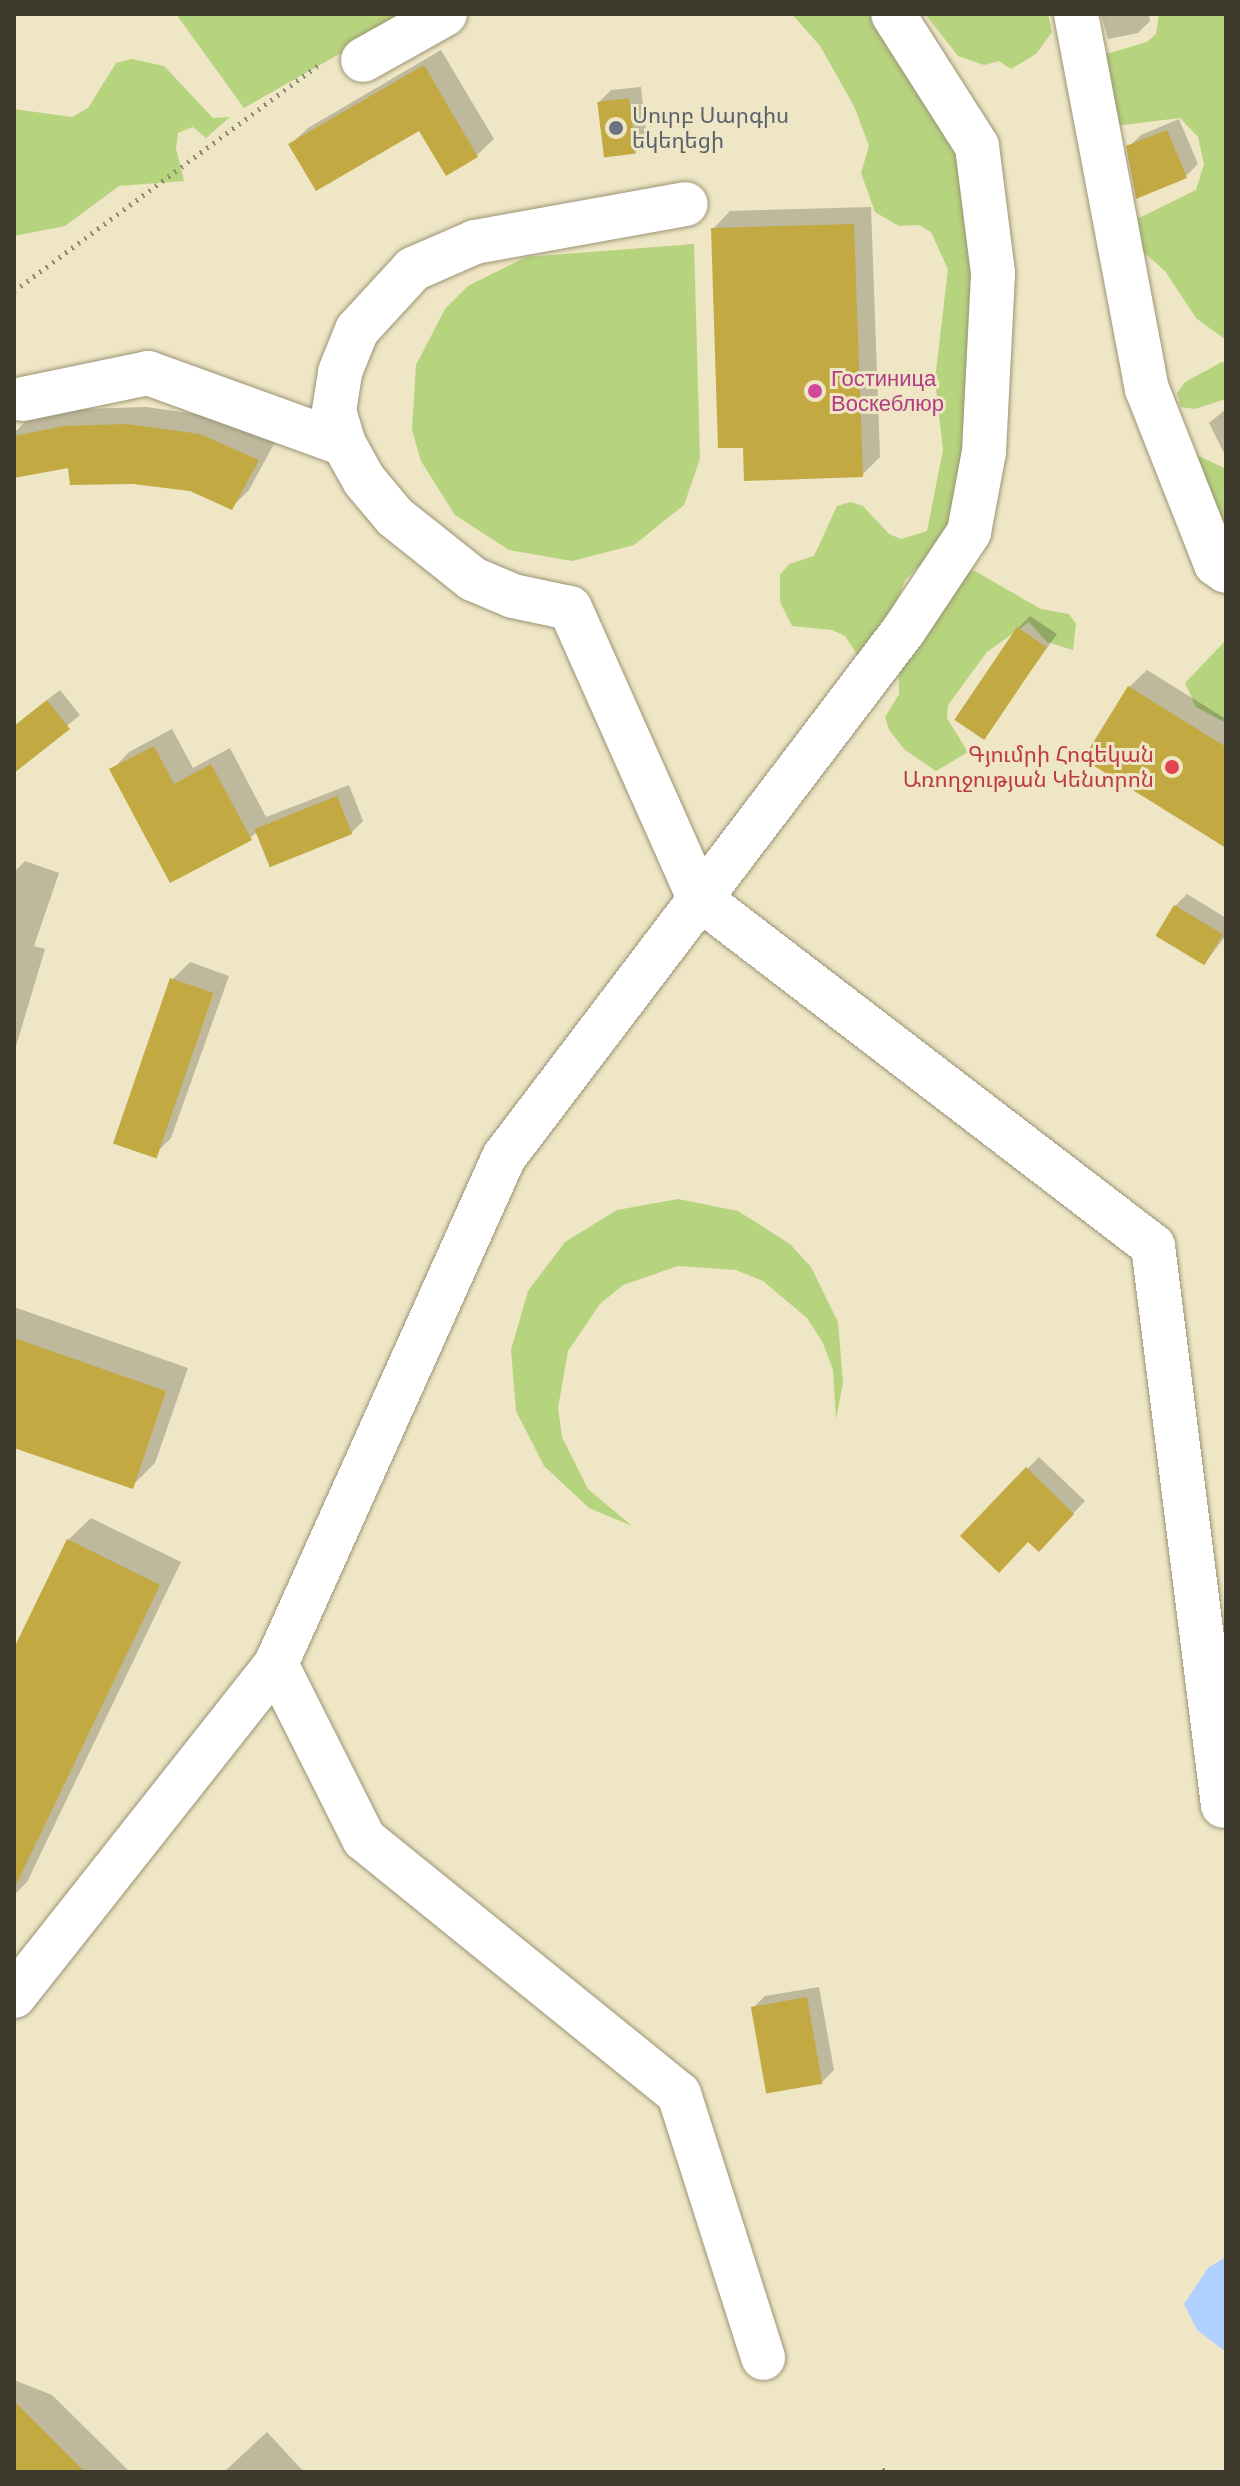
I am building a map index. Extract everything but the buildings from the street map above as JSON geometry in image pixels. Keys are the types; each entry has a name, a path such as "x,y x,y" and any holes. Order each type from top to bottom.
{"street":[{"path":"346,56 445,14"},
{"path":"14,1996 276,1664 504,1157 904,630 969,532 984,452 993,273 977,146 893,14"},
{"path":"1076,14 1147,389 1216,564 1226,571"},
{"path":"686,204 475,242 413,269 357,330 340,372 334,411 344,444 364,480 395,517 473,579 513,596 570,608 699,898 1153,1246 1223,1806"},
{"path":"23,399 148,373 344,444"},
{"path":"276,1664 364,1839 679,2094 763,2358"}],"path":[{"path":"14,291 323,62 346,56"}],"green space":[{"path":"176,14 410,14 244,108"},
{"path":"792,14 872,14 956,152 973,277 972,368 964,404 969,494 933,552 905,580 896,605 973,570 1041,609 1069,614 1076,624 1073,650 1047,642 1029,622 987,652 948,705 947,718 968,752 936,771 905,750 889,730 885,717 899,694 899,667 860,659 845,636 832,630 792,626 780,602 780,575 789,564 814,556 837,506 850,502 863,506 889,534 901,539 927,531 943,450 935,380 948,269 931,232 919,225 899,226 875,212 861,173 869,146 854,106 820,46"},
{"path":"925,14 1048,14 1052,32 1036,54 1011,69 999,61 984,65 958,56"},
{"path":"1159,14 1226,14 1226,340 1196,318 1165,271 1132,242 1135,220 1196,190 1204,164 1198,137 1180,118 1114,126 1096,57 1147,42 1156,34"},
{"path":"132,59 164,66 213,118 230,117 206,138 193,127 178,133 176,149 184,181 119,186 65,226 14,236 14,109 72,117 88,108 116,63"},
{"path":"694,244 700,459 684,505 634,545 572,561 509,550 455,515 421,461 412,430 416,365 445,309 468,286 526,257"},
{"path":"1222,362 1226,363 1226,399 1195,409 1181,407 1177,393 1185,382"},
{"path":"1193,453 1226,469 1226,544"},
{"path":"1226,640 1226,723 1196,707 1185,683"},
{"path":"678,1199 738,1211 790,1244 811,1267 838,1322 843,1383 836,1419 833,1370 823,1343 807,1318 763,1281 736,1270 678,1266 623,1285 600,1304 568,1351 558,1408 562,1437 588,1489 632,1526 589,1508 544,1466 516,1411 511,1350 528,1291 565,1242 617,1210"}],"water":[{"path":"1226,2257 1226,2352 1197,2330 1184,2304 1208,2268"}],"place":[{"name":"Սուրբ Սարգիս եկեղեցի","path":"616,128"},
{"name":"Гостиница Воскеблюр","path":"815,391"},
{"name":"Գյումրի Հոգեկան Առողջության Կենտրոն","path":"1172,767"}]}
